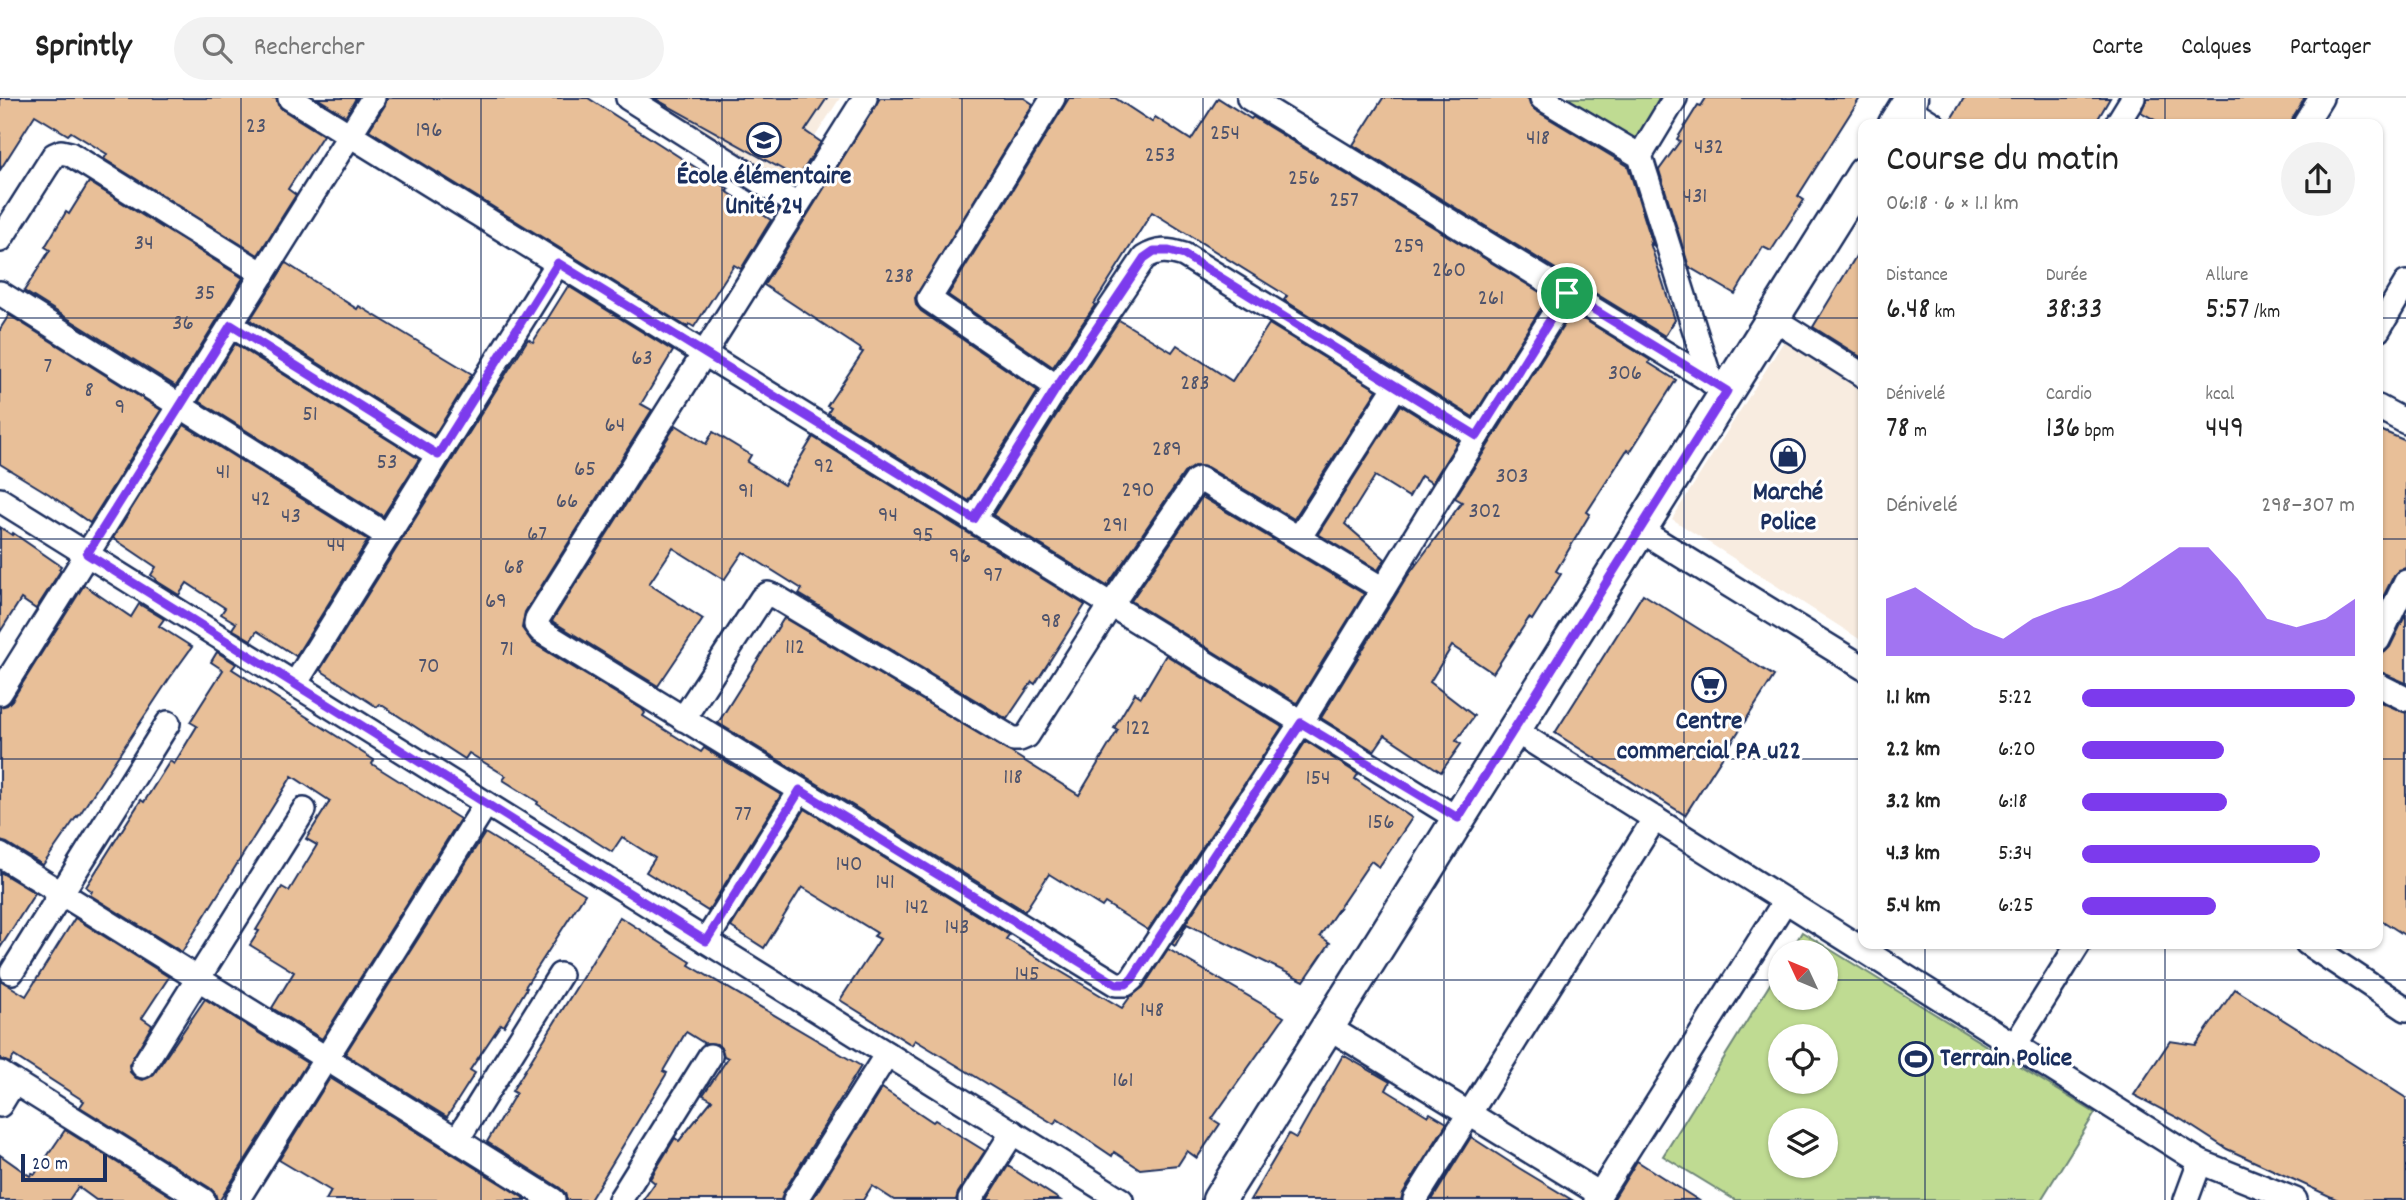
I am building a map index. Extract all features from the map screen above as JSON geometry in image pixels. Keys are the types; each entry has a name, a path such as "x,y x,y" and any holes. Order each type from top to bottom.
{"street":[{"path":"290,98 1458,818"},
{"path":"0,693 373,98"},
{"path":"628,98 797,205"},
{"path":"864,98 537,619 536,625 541,631 683,719 1116,984 1126,984 1132,979 1301,723 1567,293"},
{"path":"1053,98 929,299 1057,387"},
{"path":"1249,98 1719,387"},
{"path":"1542,98 1640,156 1719,387"},
{"path":"1640,156 1675,98"},
{"path":"2308,119 2321,98"},
{"path":"1904,110 1923,119"},
{"path":"4,225 54,155 61,152 70,154 263,274"},
{"path":"1219,1200 1640,530 1719,387 1772,318 1858,182"},
{"path":"974,519 1057,387 1144,258 1154,251 1184,255 1477,436"},
{"path":"295,684 558,263"},
{"path":"2383,322 2406,283"},
{"path":"0,293 387,536"},
{"path":"1772,318 1858,372"},
{"path":"231,325 438,455"},
{"path":"1300,538 1396,386"},
{"path":"2383,410 2406,422"},
{"path":"683,719 762,598 768,594 1013,739 1027,736 1111,605 1196,481 1200,479 1382,589"},
{"path":"0,500 1121,1200"},
{"path":"1640,530 1858,664"},
{"path":"2383,630 2406,582"},
{"path":"2383,688 2406,699"},
{"path":"12,972 168,723"},
{"path":"1514,730 1858,947"},
{"path":"706,941 800,790"},
{"path":"237,1200 486,804"},
{"path":"143,1066 304,810"},
{"path":"1415,1200 1655,818"},
{"path":"0,855 553,1200"},
{"path":"1328,1027 1598,1197 1785,901"},
{"path":"1862,949 2200,1162 2295,1200"},
{"path":"2015,1045 2075,949"},
{"path":"2316,949 2406,1009"},
{"path":"457,1140 560,975"},
{"path":"795,1200 887,1054"},
{"path":"620,1200 710,1056"},
{"path":"0,1105 7,1078 203,1200"},
{"path":"970,1200 1013,1132"},
{"path":"2186,1200 2200,1162"}],"shaded area":[{"name":"École élémentaire Unité 24","path":"646,98 840,98 785,183"},
{"name":"Marché Police","path":"1784,341 1858,388 1858,638 1672,519"}],"green space":[{"path":"1560,98 1668,98 1639,147"},
{"name":"Terrain Police","path":"1802,932 1815,940 1797,940"},
{"name":"Terrain Police","path":"1838,954 2095,1113 2041,1200 1735,1200 1663,1156 1768,987 1768,1010 1838,1010"}],"building":[{"path":"0,98 276,98 283,110 323,135 288,189 296,195 258,255 104,159 107,154 71,132 68,135 35,115 0,170"},
{"path":"317,98 356,98 346,116"},
{"path":"387,98 588,98 729,189 726,191 771,220 741,269 734,265 694,327 689,324 687,327 369,130"},
{"name":"École élémentaire Unité 24","path":"654,98 827,98 805,131 821,142 798,178"},
{"path":"880,98 1024,98 1033,104 915,298 921,311 1038,391 969,501 828,413 831,408 827,406 863,352 764,285"},
{"path":"1069,98 1115,98 1152,122 1155,117 1191,140 1218,98 1548,297 1473,417 1284,300 1287,296 1152,212 1053,367 948,295"},
{"path":"1383,98 1528,98 1535,110 1628,166 1675,320 1665,336 1353,145"},
{"path":"1706,98 1860,98 1798,196 1804,200 1771,251 1763,247 1735,294 1689,267 1659,170 1680,141 1677,139 1698,105 1701,106"},
{"path":"1964,98 2110,98 2098,119 1951,119"},
{"path":"2147,98 2305,98 2292,119 2153,119 2141,112"},
{"path":"89,182 243,278 176,386 24,291 50,250 45,247 66,212 69,214"},
{"path":"1858,253 1858,355 1813,327"},
{"path":"286,263 357,309 359,306 472,374 434,436 250,320"},
{"path":"568,286 673,351 641,404 652,410 525,612 522,628 533,643 642,709 645,713 643,716 701,752 704,748 781,795 708,911 646,872 655,858 622,837 612,852 503,780 506,776 469,753 465,759 380,704 377,707 320,670 528,339 533,342"},
{"path":"1572,312 1650,360 1649,363 1676,380 1630,452 1627,450 1587,512 1590,514 1556,571 1561,574 1532,620 1529,618 1493,673 1452,646 1430,682 1474,716 1456,741 1461,744 1441,772 1385,735 1374,751 1321,718 1407,577 1462,502 1455,498"},
{"path":"9,315 161,410 90,523 0,464 0,329"},
{"path":"1119,320 1172,352 1177,345 1232,381 1269,324 1377,390 1294,519 1207,467 1194,466 1184,473 1107,586 993,515"},
{"path":"235,344 419,459 383,516 199,401"},
{"path":"1400,405 1458,441 1432,483 1421,476 1409,497 1375,476 1345,524 1385,559 1378,570 1318,534"},
{"path":"184,425 368,540 296,656 257,631 251,640 232,629 236,623 221,614 225,608 187,583 179,595 155,580 151,575 156,567 113,538"},
{"path":"676,425 706,444 713,432 751,455 747,462 784,485 813,437 1085,605 1035,684 1032,682 1007,719 799,594 802,589 743,552 724,580 673,548 649,584 703,619 658,686 552,621"},
{"path":"2383,431 2406,441 2406,568 2394,575 2383,597"},
{"path":"1202,497 1364,594 1297,703 1131,601"},
{"path":"0,527 61,566 61,570 36,609 21,599 0,632"},
{"path":"84,585 131,617 139,604 164,619 159,626 192,647 43,865 0,841 0,707 12,700"},
{"path":"1643,594 1774,676 1685,815 1555,733"},
{"path":"2406,614 2406,683 2383,673 2383,653 2390,647"},
{"path":"784,618 1079,795 1118,730 1114,728 1135,693 1141,697 1166,655 1282,727 1148,930 1105,903 1102,907 1049,874 1025,911 718,723"},
{"path":"217,652 236,664 232,669 374,760 372,764 460,819 322,1039 272,1008 294,972 250,945 282,887 289,891 317,845 306,839 330,801 292,776 182,952 90,895 92,891 86,887 141,800 144,802 170,761 174,764 197,726 190,722 223,670 211,662"},
{"path":"2383,703 2406,713 2406,936 2383,921"},
{"path":"1306,741 1358,774 1355,779 1412,818 1379,867 1371,861 1320,936 1330,943 1304,981 1187,924 1175,946 1172,944"},
{"path":"805,809 1009,935 1006,939 1122,1008 1130,997 1143,987 1168,949 1284,1017 1212,1119 1220,1124 1197,1158 1187,1151 1178,1165 1140,1169 1114,1152 1112,1156 1057,1119 1054,1124 915,1040 912,1045 840,1000 880,939 874,936 877,933 802,887 764,948 731,927"},
{"path":"485,833 585,894 525,987 527,988 504,1026 501,1024 470,1070 475,1073 447,1117 345,1054"},
{"path":"0,872 35,893 0,948"},
{"path":"620,917 691,962 689,965 861,1066 781,1200 643,1200 655,1183 650,1179 675,1138 679,1141 712,1100 703,1095 728,1058 717,1044 704,1043 686,1032 663,1071 667,1073 590,1200 567,1200 560,1188 487,1142 516,1093 512,1091"},
{"path":"75,918 169,977 142,1018 152,1025 129,1065 130,1072 136,1078 143,1080 154,1074 205,999 307,1063 220,1200 217,1200 210,1188 80,1107 84,1101 14,1056 10,1063 0,1059 0,980 26,996"},
{"path":"2235,989 2406,1098 2406,1200 2338,1200 2227,1149 2182,1120 2134,1095 2170,1041 2196,1045"},
{"path":"1343,1055 1390,1082 1386,1090 1428,1116 1430,1113 1447,1123 1401,1200 1250,1200 1289,1134 1296,1138"},
{"path":"330,1078 527,1200 326,1200 331,1191 279,1160"},
{"path":"882,1088 933,1122 935,1120 985,1151 956,1200 894,1200 872,1186 863,1200 812,1200"},
{"path":"65,1130 177,1200 96,1200 78,1187 69,1200 0,1200 0,1155 30,1176 35,1174"},
{"path":"1471,1137 1519,1168 1572,1200 1432,1200"},
{"path":"1637,1161 1698,1200 1613,1200"},
{"path":"1008,1166 1060,1200 987,1200"}],"place":[{"name":"École élémentaire Unité 24","path":"764,140"},
{"name":"Marché Police","path":"1788,456"},
{"name":"Centre commercial PA u22","path":"1709,685"},
{"name":"Terrain Police","path":"1916,1059"}],"route":[{"path":"1154,251 1184,255 1477,436 1567,293 1727,391 1458,818 1301,723 1132,979 1126,984 1116,984 800,790 706,941 87,554 231,325 438,455 558,263 974,519 1057,387 1144,258 1154,251"}]}
